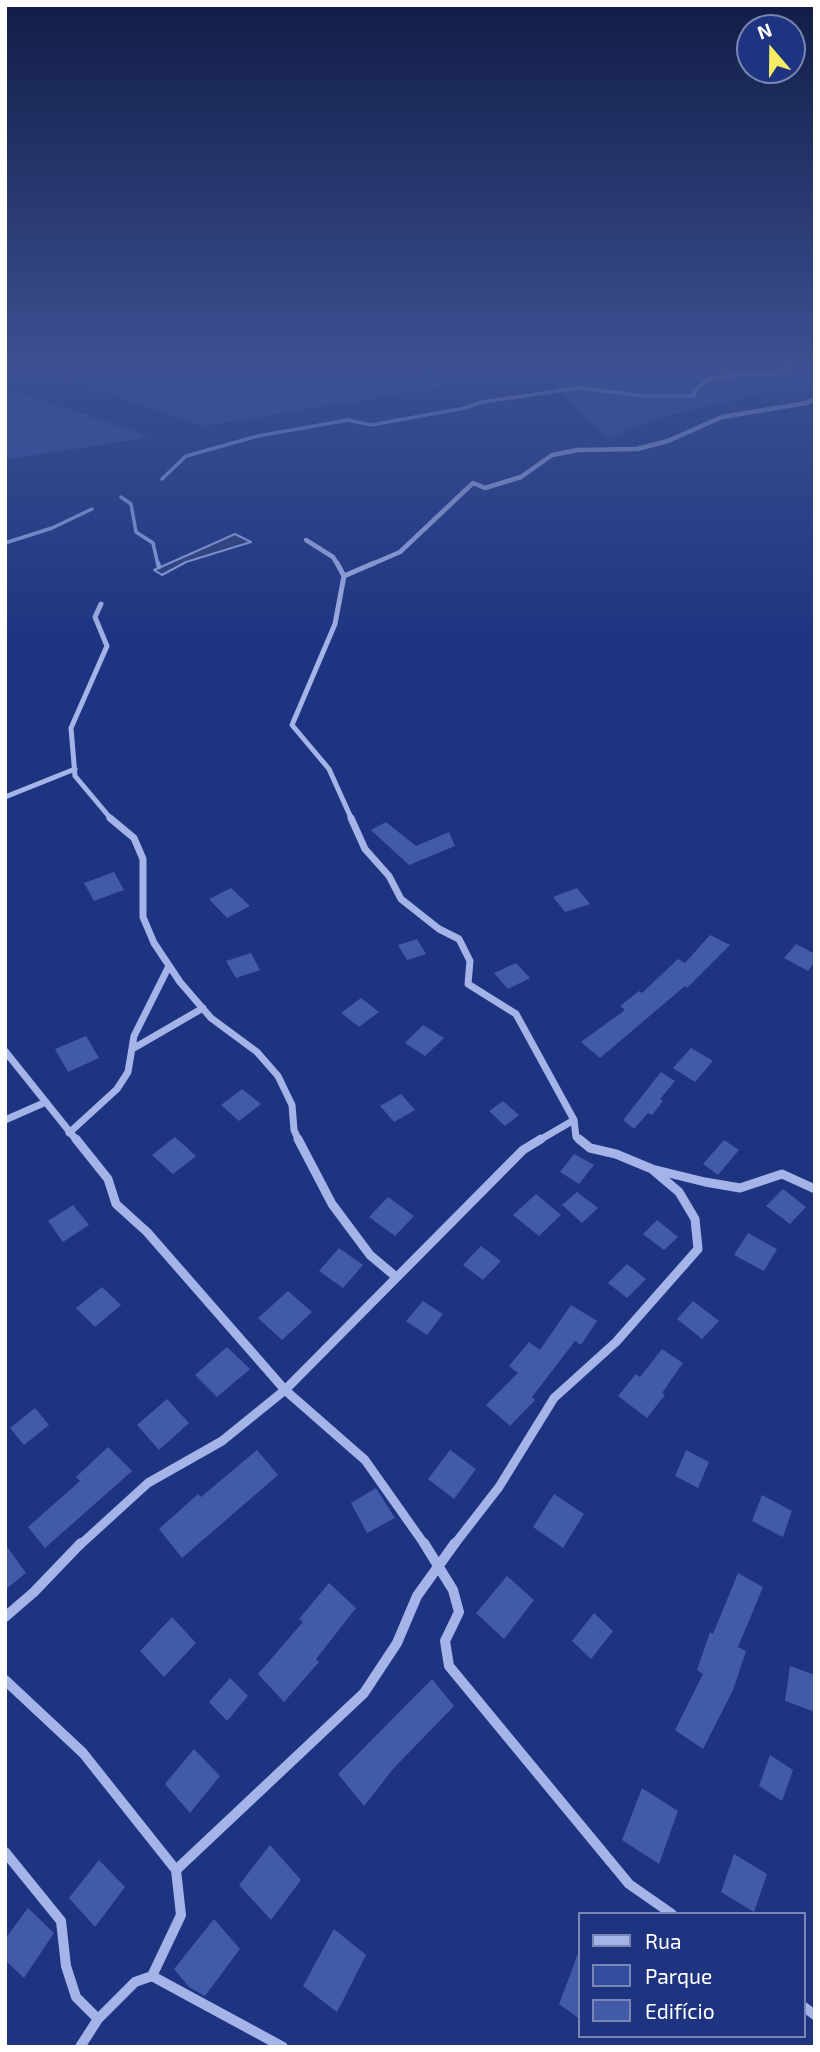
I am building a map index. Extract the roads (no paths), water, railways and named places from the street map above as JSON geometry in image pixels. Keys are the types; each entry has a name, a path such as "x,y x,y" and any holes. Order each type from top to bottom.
{"street":[{"path":"344,576 400,552 473,483 485,488 521,477 551,457"},
{"path":"306,540 333,557 344,576 335,624 292,725 329,769 365,849 389,876 401,899 439,929 459,939 470,961 468,984 516,1014 574,1120 576,1137 590,1148 616,1154 652,1169 740,1188 782,1174 815,1189"},
{"path":"101,604 95,617 107,646 71,728 75,776 108,817 134,838 143,859 143,917 154,943 211,1018 257,1052 278,1076 292,1105 294,1130 307,1160 332,1204 370,1255 396,1276"},
{"path":"5,797 75,769"},
{"path":"68,1133 117,1089 128,1072 134,1036 169,966"},
{"path":"134,1048 203,1008"},
{"path":"5,1051 68,1133 108,1179 116,1204 147,1232 285,1390 365,1460 439,1564 453,1590 459,1612 445,1641 449,1666 629,1884 669,1912"},
{"path":"5,1120 46,1102"},
{"path":"5,1617 34,1592 98,1526 148,1483 222,1441 285,1390 523,1150 574,1120"},
{"path":"176,1870 364,1693 397,1643 417,1596 499,1487 554,1398 615,1342 698,1249 695,1219 679,1192 652,1169"},
{"path":"5,1680 83,1753 176,1870 181,1915 152,1976 135,1982 98,2020 80,2047"},
{"path":"5,1852 61,1921 66,1966 76,1997 98,2020"},
{"path":"152,1976 283,2047"}],"waterway":[{"path":"162,479 185,457"},
{"path":"121,497 131,504 136,532 153,543 158,565"},
{"path":"5,543 52,528 92,509"},
{"path":"158,563 159,567"}]}
